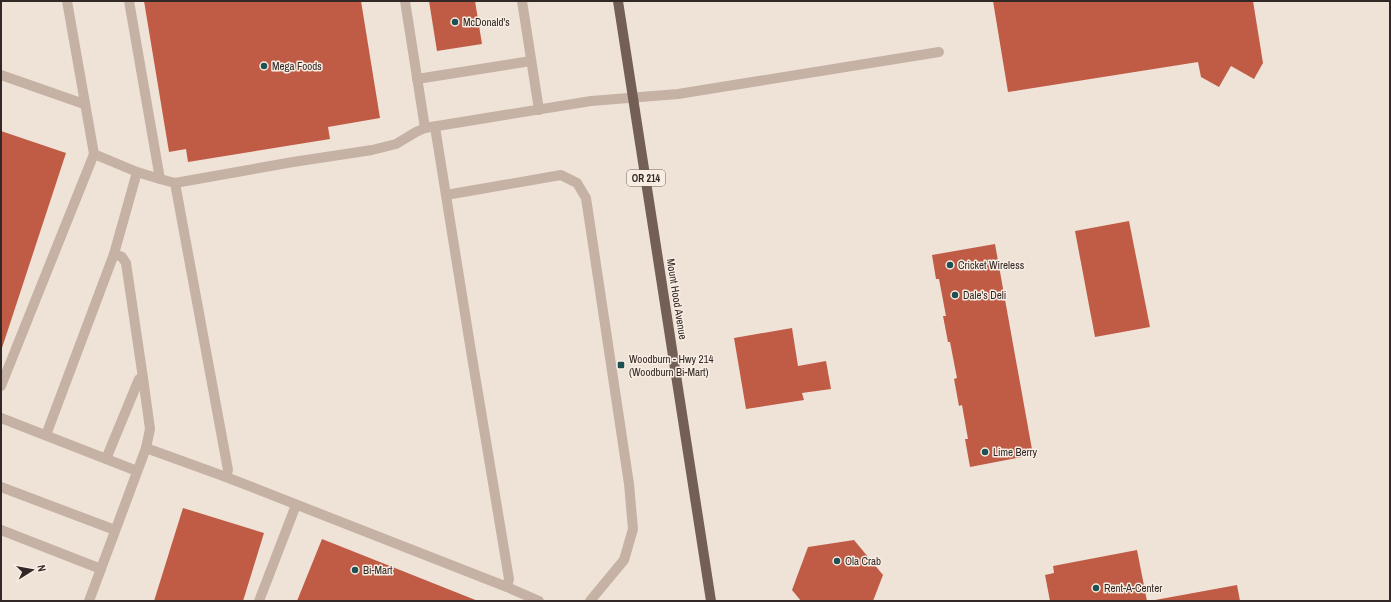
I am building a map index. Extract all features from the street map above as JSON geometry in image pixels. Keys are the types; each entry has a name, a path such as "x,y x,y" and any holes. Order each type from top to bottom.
{"main road":[{"name":"Mount Hood Avenue","path":"618,1 712,601"}],"lane":[{"path":"1,386 94,154 84,104 68,1"},
{"path":"129,1 160,179"},
{"path":"405,1 417,78 446,195 509,578 507,587"},
{"path":"522,1 539,110"},
{"path":"94,154 137,172 175,183 372,150 396,144 416,132 430,128 591,101 678,94 939,52"},
{"path":"417,78 531,61"},
{"path":"1,75 84,104"},
{"path":"46,436 114,254 137,172"},
{"path":"446,195 561,175 577,183 586,198 629,484 633,529 624,560 590,601"},
{"path":"175,183 228,470 226,477"},
{"path":"89,601 146,448 150,430 126,263 122,257 114,254"},
{"path":"106,458 139,380 143,378"},
{"path":"1,418 137,471"},
{"path":"146,448 226,477 507,587 539,601"},
{"path":"1,487 115,530"},
{"path":"259,601 296,505"},
{"path":"1,530 101,569"}],"building":[{"path":"144,1 361,1 380,118 328,127 330,139 188,162 186,149 169,152"},
{"name":"McDonald's","path":"429,1 475,1 482,44 437,51"},
{"path":"993,1 1253,1 1263,63 1254,79 1231,66 1219,87 1201,77 1198,62 1008,92"},
{"path":"1,131 66,153 1,351"},
{"path":"1129,221 1150,327 1095,337 1075,231"},
{"path":"995,244 1033,455 970,467 965,439 968,439 962,405 959,406 954,379 957,378 943,316 946,316 939,279 936,279 932,255"},
{"path":"792,328 798,366 826,361 831,389 802,393 804,400 746,409 734,338"},
{"path":"183,508 264,533 243,601 154,601"},
{"name":"Bi-Mart","path":"322,539 478,601 297,601"},
{"name":"Ola Crab","path":"854,540 883,575 873,601 801,601 792,590 808,547"},
{"name":"Rent-A-Center","path":"1137,550 1147,601 1050,601 1045,575 1054,573 1053,566"},
{"path":"1237,585 1240,601 1155,601 1155,600"}],"place":[{"name":"McDonald's","path":"455,22"},
{"name":"Mega Foods","path":"264,66"},
{"name":"Cricket Wireless","path":"950,265"},
{"name":"Dale's Deli","path":"955,295"},
{"name":"Woodburn - Hwy 214 (Woodburn Bi-Mart)","path":"621,365"},
{"name":"Lime Berry","path":"985,452"},
{"name":"Ola Crab","path":"837,561"},
{"name":"Bi-Mart","path":"355,570"},
{"name":"Rent-A-Center","path":"1096,588"}]}
